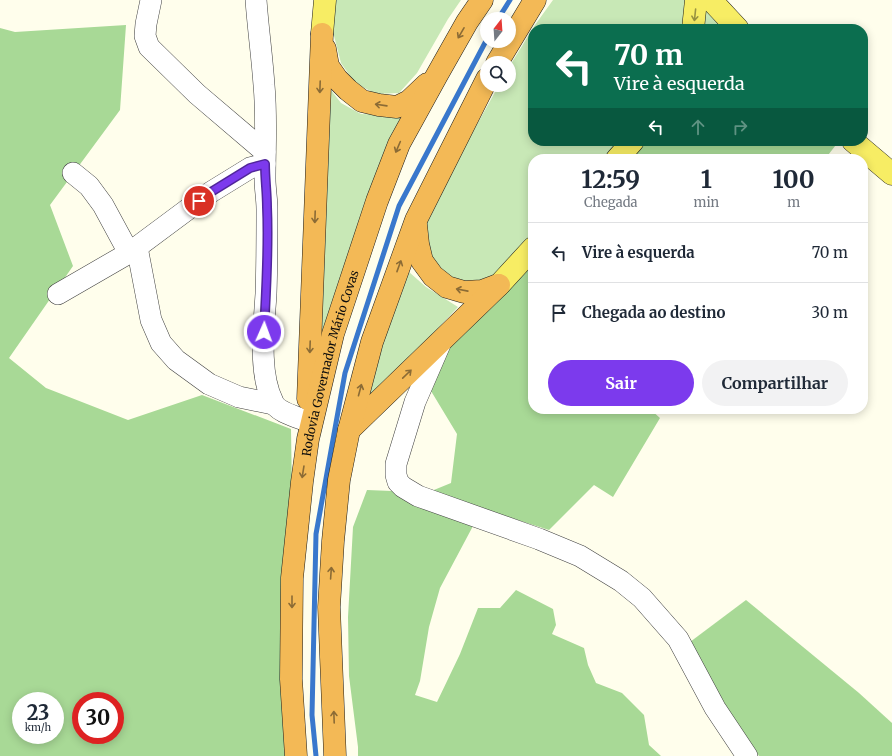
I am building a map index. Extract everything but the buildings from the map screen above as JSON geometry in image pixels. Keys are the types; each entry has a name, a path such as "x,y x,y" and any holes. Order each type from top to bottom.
{"highway":[{"name":"Rodovia Governador Mário Covas","path":"296,756 291,679 292,578 307,430 332,334 377,201 399,144 467,22 482,0"},
{"path":"500,56 535,0"},
{"path":"322,34 328,66 337,79 362,101 379,105 397,106 409,100 437,75"},
{"path":"307,430 322,34"},
{"path":"335,756 329,607 338,480 349,430 372,342 416,220 480,92"},
{"path":"416,220 418,244 422,262 433,276 447,287 464,292 482,291 499,285"},
{"path":"349,430 499,285"}],"main road":[{"path":"322,34 325,0"},
{"path":"694,24 696,0"},
{"path":"711,0 733,24"},
{"path":"621,154 628,146"},
{"path":"859,146 892,174"},
{"path":"499,285 528,253"}],"street":[{"path":"151,0 145,36 149,47 196,94 265,158"},
{"path":"256,0 266,116 265,181 267,207 263,347 265,376 273,404"},
{"path":"58,294 133,250 211,192 265,158"},
{"path":"73,173 89,186 104,205 133,250 151,320 161,343 176,360 208,384 239,397 273,404 307,430"},
{"path":"440,342 415,402 396,464 396,475 398,482 403,487 418,496 539,539 580,556 621,581 642,598 678,639 715,708 747,756"}],"green space":[{"path":"334,0 461,0 448,19 417,73 399,93 376,94 355,83 341,63 332,28"},
{"path":"553,0 689,0 687,24 536,24"},
{"path":"699,0 729,24 695,24"},
{"path":"126,25 120,110 50,205 73,266 9,358 46,388 128,420 202,395 291,429 296,756 0,756 0,28 15,32"},
{"path":"528,36 528,146 619,146 612,154 528,154 528,243 495,279 468,283 441,273 428,255 423,221 495,92 516,92 516,56"},
{"path":"327,85 341,103 361,114 386,115 404,112 315,378"},
{"path":"640,146 835,146 829,154 633,154"},
{"path":"528,263 528,414 656,414 660,418 613,497 594,485 549,530 429,492 451,483 457,434 431,391 446,347"},
{"path":"409,272 426,287 458,307 363,408 383,342"},
{"path":"367,490 392,491 418,507 473,526 440,588 429,627 420,681 415,695 437,702 460,654 478,608 500,608 516,590 553,609 556,625 552,634 584,648 588,665 596,683 622,693 644,715 649,745 661,756 358,756 349,676 348,617 353,527"},
{"path":"746,600 859,693 892,723 892,756 759,756 711,685 690,642"}],"waterway":[{"path":"502,12 510,0"},
{"path":"316,756 312,715 316,534 345,373 399,206 482,48"}],"route":[{"path":"199,201 250,168 265,164 267,207 264,332"}]}
